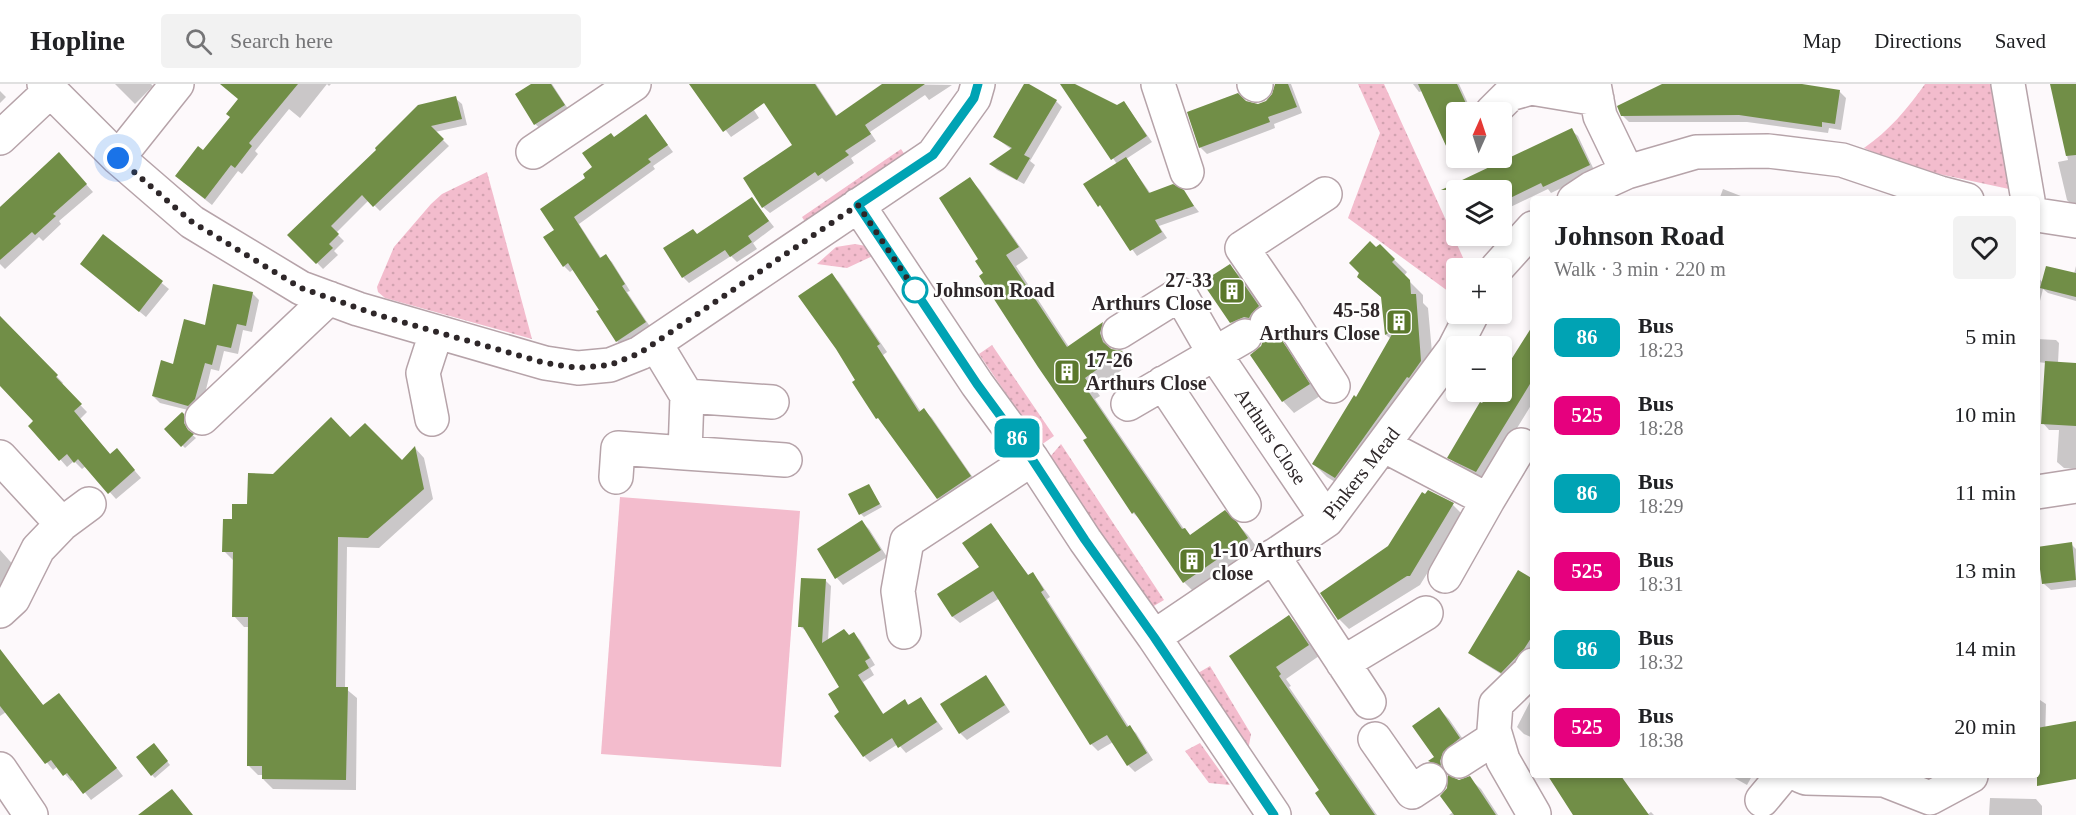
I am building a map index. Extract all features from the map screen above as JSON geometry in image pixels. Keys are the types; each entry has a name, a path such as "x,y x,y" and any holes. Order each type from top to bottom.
{"street":[{"path":"118,158 177,84"},
{"path":"533,152 634,84"},
{"path":"0,138 47,87 118,158 192,222 301,288 358,309 436,333 545,363 578,368 610,365 640,353 933,155 974,98 978,84"},
{"path":"2008,84 2027,196"},
{"path":"1502,102 1510,94 1531,88 1595,92 1600,116 1626,172"},
{"path":"1162,94 1187,172"},
{"path":"1580,196 1626,172 1696,152 1768,151 1842,160 1952,196"},
{"path":"1325,194 1242,248 1265,323 1333,386"},
{"path":"858,205 977,384 1032,459 1274,815"},
{"path":"2040,216 2076,221"},
{"path":"1506,258 1530,231"},
{"name":"Arthurs Close","path":"1119,332 1180,294 1189,368 1327,520"},
{"path":"202,418 329,298"},
{"path":"1128,404 1265,323"},
{"name":"Pinkers Mead","path":"1154,637 1327,520 1454,349 1467,324"},
{"path":"432,418 423,373 436,333"},
{"path":"655,343 687,396 685,453"},
{"path":"1189,368 1244,505"},
{"path":"687,396 772,402"},
{"path":"1383,445 1488,500"},
{"path":"1445,576 1521,445"},
{"path":"616,477 618,448 785,460"},
{"path":"0,457 62,524"},
{"path":"904,632 898,591 907,542 1032,459"},
{"path":"2040,492 2076,486"},
{"path":"0,611 13,599 38,549 62,524 88,504"},
{"path":"1273,556 1369,702"},
{"path":"1343,663 1426,613"},
{"path":"1530,668 1496,704 1494,730 1503,760 1534,815"},
{"path":"1459,761 1496,737"},
{"path":"1375,739 1412,792 1430,780"},
{"path":"0,769 31,815"},
{"path":"1806,778 1884,780 1930,807 1968,778"}],"shaded area":[{"path":"1358,84 1384,84 1446,220 1446,246 1458,246 1463,258 1446,258 1446,290 1348,218 1380,133"},
{"path":"1925,84 1994,84 2013,168 2009,189 1906,167 1864,148 1898,119"},
{"path":"901,149 909,161 809,228 802,217"},
{"path":"487,172 532,339 385,298 378,292 377,287 394,247 431,204 442,194"},
{"path":"855,244 866,246 877,254 847,268 817,264 836,247"},
{"path":"992,345 1054,436 1041,445 979,354"},
{"path":"1061,444 1164,600 1147,610 1049,458"},
{"path":"620,497 800,511 781,767 601,754"},
{"path":"1210,666 1251,734 1247,756 1193,676"},
{"path":"1200,743 1230,785 1209,783 1185,751"}],"building":[{"path":"220,84 298,84 249,143 252,146 235,168 231,165 205,199 175,176 198,146 203,150 230,117 226,114 238,99"},
{"path":"531,84 551,84 565,105 534,125 515,94"},
{"path":"689,84 815,84 836,116 882,84 925,84 865,125 871,134 845,151 849,155 818,176 815,172 762,208 743,178 792,145 764,103 723,132"},
{"path":"1024,84 1029,84 1057,100 1024,155 1030,158 1017,180 989,164 1012,148 993,137"},
{"path":"1060,84 1075,84 1117,105 1124,101 1147,136 1111,160"},
{"path":"1275,84 1288,84 1297,107 1268,117 1270,122 1199,148 1187,112 1238,93 1246,101 1258,104 1266,101 1272,94"},
{"path":"1418,84 1457,84 1465,102 1446,102 1446,146"},
{"path":"1662,84 1802,84 1840,90 1835,124 1822,122 1822,127 1739,115 1621,116 1617,106"},
{"path":"2050,84 2076,84 2076,155 2066,156"},
{"path":"456,96 462,119 431,126 444,139 373,207 362,195 331,226 339,234 329,244 333,248 316,264 287,235 376,150 375,148 418,105"},
{"path":"646,114 668,145 648,159 651,162 574,217 600,258 606,254 625,284 622,286 646,322 616,342 596,311 599,310 568,263 563,267 543,237 554,230 540,209 585,178 583,174 592,167 582,153 611,133 614,137"},
{"path":"1572,128 1590,165 1543,187 1541,183 1512,197 1512,180 1462,180 1487,168 1512,168 1512,156"},
{"path":"59,152 87,184 53,214 56,216 35,235 32,232 0,260 0,207"},
{"path":"1126,157 1149,193 1173,184 1184,190 1194,206 1155,220 1162,232 1130,251 1100,205 1098,207 1083,184"},
{"path":"970,177 1019,247 1006,255 1067,347 1103,322 1100,333 1103,342 1111,349 1123,351 1085,378 1090,385 1086,388 1182,529 1185,528 1190,535 1225,510 1248,538 1183,583 1134,512 1132,514 1083,440 1087,438 979,276 983,273 975,261 978,259 939,198"},
{"path":"752,197 769,221 748,236 752,242 730,257 725,250 682,278 663,248 693,229 697,234"},
{"path":"103,234 163,281 139,312 80,264"},
{"name":"45-58 Arthurs Close","path":"1370,241 1376,247 1380,244 1395,259 1392,262 1410,280 1411,294 1416,294 1421,361 1409,378 1407,377 1335,478 1312,464 1354,395 1356,397 1395,329 1385,335 1381,297 1357,277 1359,273 1349,263"},
{"name":"27-33 Arthurs Close","path":"1230,264 1259,306 1249,318 1244,317 1230,323 1202,282"},
{"path":"2046,266 2076,273 2076,297 2040,288"},
{"path":"832,273 880,344 877,346 919,412 924,408 971,476 937,499 878,418 876,419 852,382 855,380 836,349 798,296"},
{"path":"213,284 253,292 246,326 237,324 231,348 217,345 212,365 205,363 195,399 188,406 152,396 161,360 173,364 184,319 205,325"},
{"path":"0,316 58,375 56,377 82,404 74,411 110,454 117,448 135,470 108,494 78,459 74,463 67,454 59,461 28,426 33,421 0,386"},
{"path":"1530,330 1530,384 1476,472 1447,458 1480,402 1512,402 1512,358"},
{"path":"1280,337 1310,384 1282,402 1250,355 1261,346 1263,341 1269,342"},
{"path":"2045,361 2076,363 2076,426 2041,424"},
{"path":"182,412 184,423 194,434 181,447 164,429"},
{"path":"331,417 350,437 365,423 402,460 415,446 424,489 368,538 338,537 336,687 348,687 346,780 262,779 262,766 247,766 248,617 232,617 233,552 222,552 223,519 232,519 232,504 247,504 248,473 273,474"},
{"path":"869,484 880,504 859,515 848,494"},
{"path":"1428,490 1454,503 1410,576 1338,620 1320,593 1388,546 1422,492 1425,494"},
{"path":"862,520 881,550 835,579 817,549"},
{"path":"991,523 1028,575 1033,572 1044,590 1041,592 1127,727 1130,725 1147,753 1127,766 1107,735 1090,745 993,591 952,617 937,594 979,567 962,543"},
{"path":"2072,542 2076,580 2042,584 2040,547"},
{"path":"1518,570 1530,577 1530,640 1524,649 1501,673 1468,653"},
{"path":"801,578 826,579 822,643 844,629 849,635 854,632 870,658 865,661 869,668 858,675 883,714 905,699 908,705 921,697 937,722 898,748 892,738 863,757 834,716 839,712 828,694 839,687 803,627 798,627"},
{"path":"1289,615 1309,645 1276,667 1281,674 1279,676 1375,815 1330,815 1315,793 1319,790 1229,656"},
{"path":"0,649 43,705 59,693 117,768 83,794 67,773 63,776 51,760 45,764 0,706"},
{"path":"986,675 1005,705 959,734 940,704"},
{"path":"1439,707 1460,738 1443,752 1441,766 1428,761 1434,757 1412,726"},
{"path":"2076,721 2076,779 2037,786 2037,778 2040,778 2040,727"},
{"path":"154,743 168,761 151,776 136,757"},
{"path":"1448,775 1459,780 1470,776 1496,815 1454,815 1440,796 1447,788"},
{"path":"1549,778 1622,778 1649,815 1573,815"},
{"path":"172,789 193,815 138,815"}],"bus line":[{"name":"86","path":"978,84 974,98 933,155 858,205 977,384 1032,459 1274,815"}],"place":[{"name":"Johnson Road","path":"915,290"},
{"name":"27-33 Arthurs Close","path":"1232,291"},
{"name":"45-58 Arthurs Close","path":"1399,322"},
{"name":"17-26 Arthurs Close","path":"1067,372"},
{"name":"1-10 Arthurs close","path":"1192,561"}],"route":[{"path":"118,158 192,222 301,288 358,309 436,333 545,363 578,368 610,365 640,353 858,205 915,290"}]}
